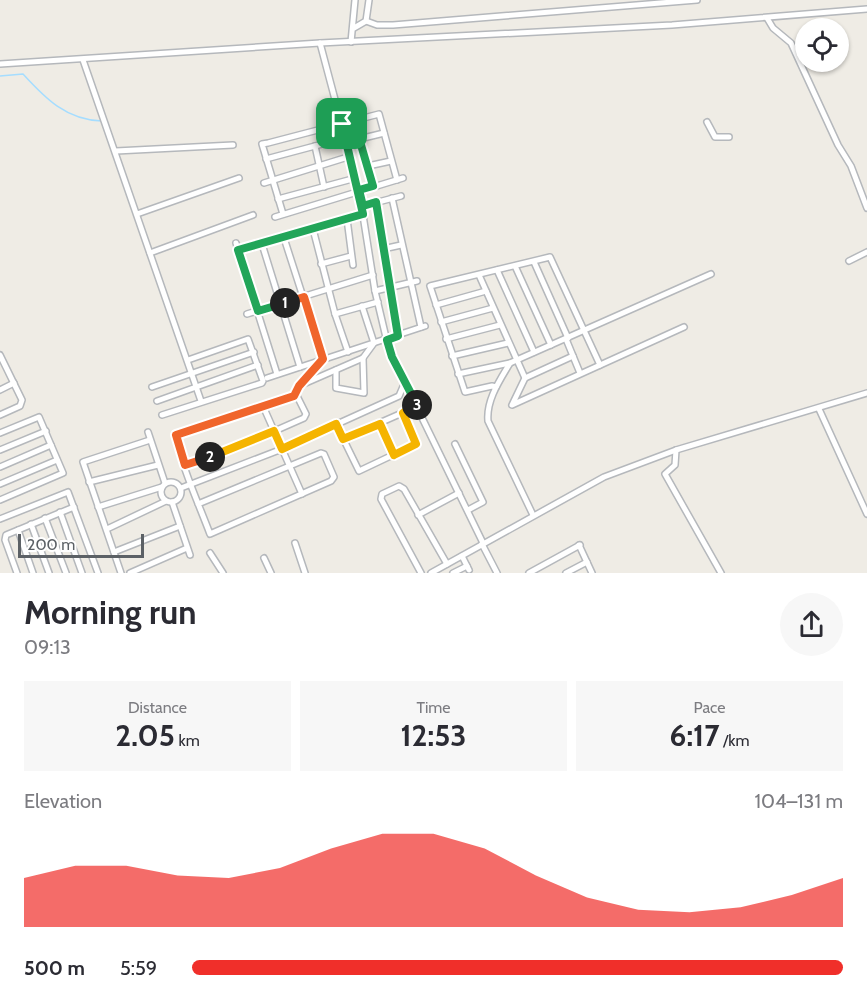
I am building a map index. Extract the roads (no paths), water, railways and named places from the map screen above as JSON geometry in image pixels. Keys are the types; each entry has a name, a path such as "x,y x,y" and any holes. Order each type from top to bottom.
{"street":[{"path":"351,42 355,0"},
{"path":"366,21 369,0"},
{"path":"366,21 377,25 393,25 697,0"},
{"path":"0,64 320,43 767,18 867,9"},
{"path":"767,18 773,28 791,43 851,166 867,208"},
{"path":"354,28 366,21"},
{"path":"320,43 363,206 375,291 387,340 497,573"},
{"path":"83,60 201,401"},
{"path":"275,216 283,214 359,190 400,179 391,161 379,114 262,144 283,214"},
{"path":"354,121 373,186"},
{"path":"707,122 715,137 729,137"},
{"path":"327,128 331,141"},
{"path":"266,159 331,141 359,140 384,133"},
{"path":"116,151 233,145"},
{"path":"315,146 324,187"},
{"path":"264,183 351,156"},
{"path":"368,166 391,161"},
{"path":"278,199 356,177"},
{"path":"137,214 239,178"},
{"path":"341,182 344,195"},
{"path":"363,206 401,196"},
{"path":"267,378 423,327 409,284 392,198"},
{"path":"376,202 398,336"},
{"path":"238,250 363,214"},
{"path":"150,253 253,215"},
{"path":"347,219 352,265"},
{"path":"313,229 328,290 348,352"},
{"path":"284,238 323,359"},
{"path":"236,243 277,374"},
{"path":"262,244 300,367"},
{"path":"383,249 401,245"},
{"path":"849,261 867,252"},
{"path":"321,264 351,255"},
{"path":"496,387 465,392 430,286 550,257 600,365"},
{"path":"534,262 580,373"},
{"path":"515,266 551,345"},
{"path":"497,270 534,352"},
{"path":"458,374 513,362 711,274"},
{"path":"247,314 373,275"},
{"path":"479,275 508,342 513,362 525,378"},
{"path":"375,291 417,281"},
{"path":"436,305 486,291"},
{"path":"335,314 378,302"},
{"path":"362,306 374,343"},
{"path":"441,322 493,308"},
{"path":"446,339 500,325"},
{"path":"573,356 525,378 512,405 684,327"},
{"path":"162,415 262,383 254,352 250,341 246,338 188,360"},
{"path":"452,356 508,342"},
{"path":"299,386 363,358 374,343"},
{"path":"152,387 254,352"},
{"path":"0,356 22,403 0,414"},
{"path":"336,370 336,388 364,393 363,358"},
{"path":"294,396 299,386 323,359"},
{"path":"513,362 496,387 487,412 488,420 533,515"},
{"path":"157,401 258,365"},
{"path":"181,488 282,449 399,396 405,382"},
{"path":"0,390 14,383"},
{"path":"431,573 599,479 676,450 867,393"},
{"path":"185,465 305,417 299,398 294,396 177,434 175,437 198,504 210,534 334,479 325,456 318,454 198,504"},
{"path":"263,406 302,494"},
{"path":"343,439 418,406"},
{"path":"819,409 867,514"},
{"path":"336,424 359,471 416,444 403,413"},
{"path":"0,434 39,417 63,473 0,500"},
{"path":"380,424 394,455"},
{"path":"0,450 46,431"},
{"path":"148,432 164,485 161,493 169,502 190,555"},
{"path":"121,573 83,462 150,440"},
{"path":"455,444 483,502 468,510"},
{"path":"0,466 51,445"},
{"path":"676,450 675,465 666,474 721,573"},
{"path":"0,484 57,460"},
{"path":"89,482 158,465"},
{"path":"98,507 174,482 181,488"},
{"path":"421,573 381,496 402,486 447,564"},
{"path":"107,529 180,497 181,488"},
{"path":"0,519 66,491 98,573"},
{"path":"418,515 459,493"},
{"path":"17,573 7,545 6,535 74,507"},
{"path":"60,512 82,573"},
{"path":"45,518 66,573"},
{"path":"31,524 49,573"},
{"path":"114,552 180,526"},
{"path":"18,530 33,573"},
{"path":"295,543 305,573"},
{"path":"0,548 7,545"},
{"path":"531,573 580,545 592,573"},
{"path":"130,573 187,548"},
{"path":"210,553 223,573"},
{"path":"453,573 468,568 462,556"},
{"path":"264,558 271,573"},
{"path":"566,573 586,562"}],"waterway":[{"path":"0,76 23,74 48,99 67,112 89,120 102,121"}]}
